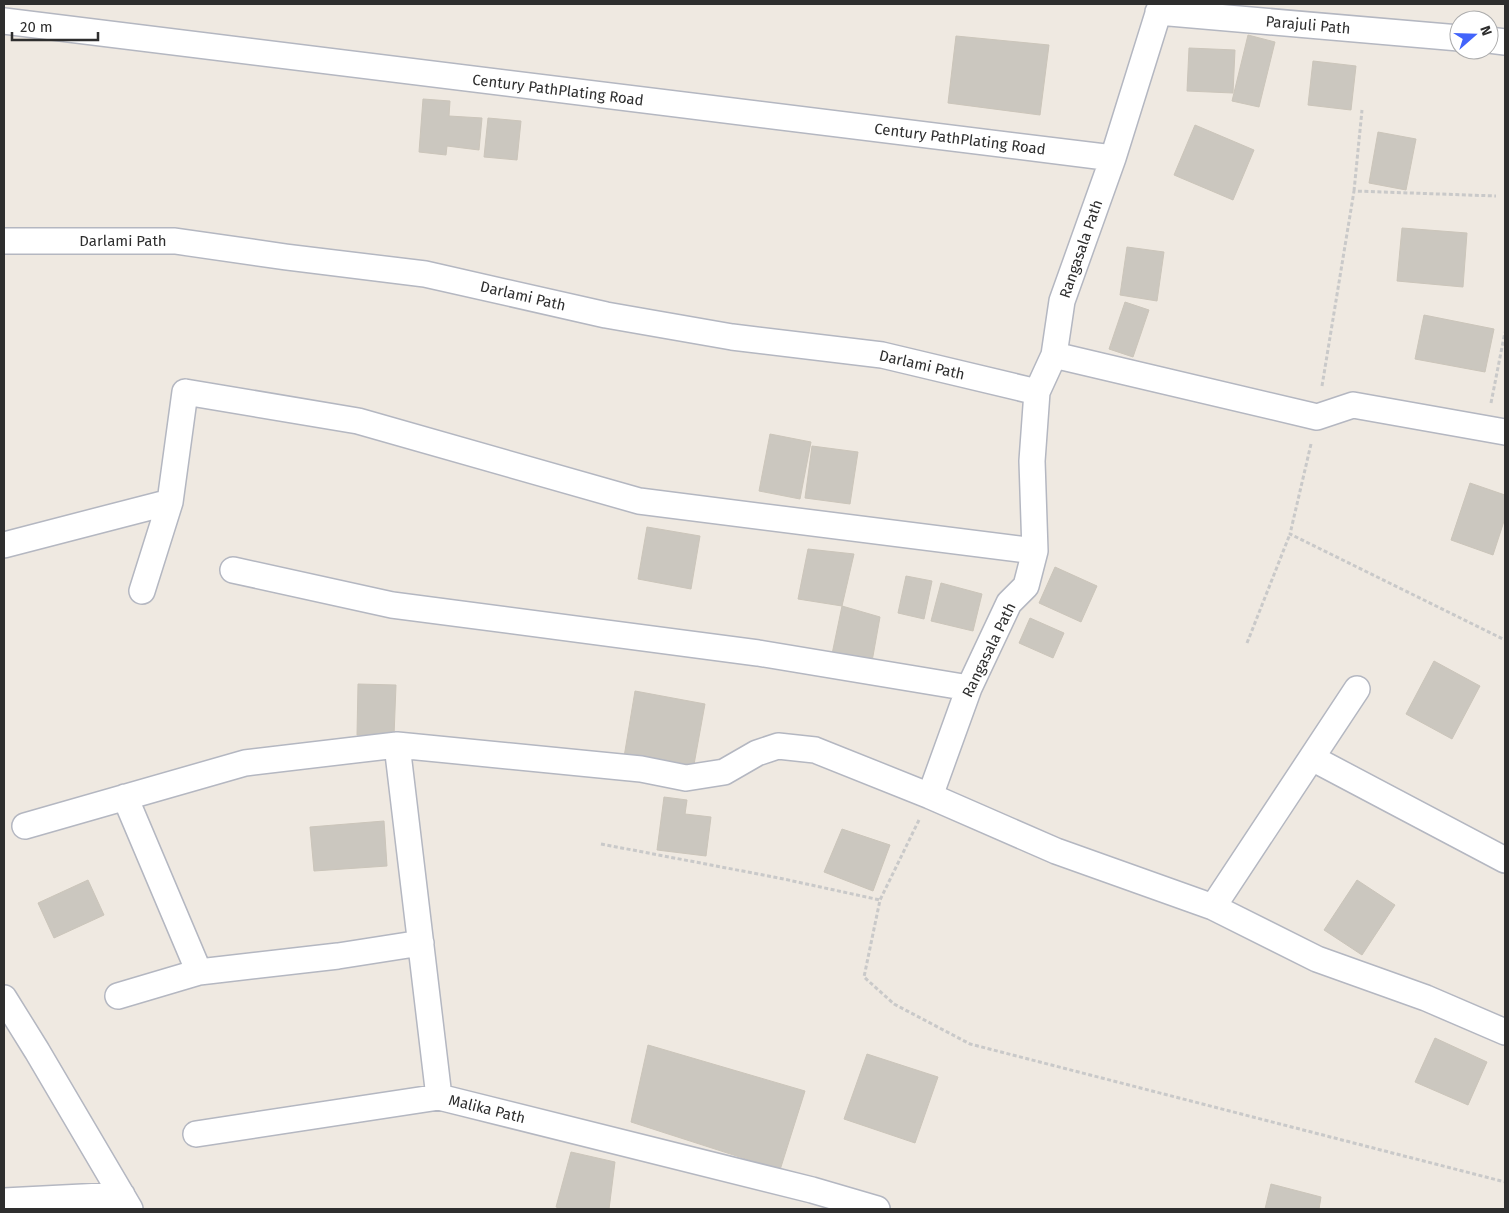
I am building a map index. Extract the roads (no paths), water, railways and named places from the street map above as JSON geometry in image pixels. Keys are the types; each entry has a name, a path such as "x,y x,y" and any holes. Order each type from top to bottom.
{"street":[{"name":"Parajuli Path","path":"1159,8 1449,37"},
{"name":"Rangasala Path","path":"930,796 969,688 1009,603 1026,586 1035,551 1032,461 1037,392 1054,355 1062,301 1113,158 1159,8"},
{"name":"Century PathPlating Road","path":"4,21 1113,158"},
{"name":"Darlami Path","path":"4,241 175,241 425,274 626,318 732,337 882,356 1037,392"},
{"path":"1054,355 1317,417 1353,405 1495,430"},
{"path":"142,591 170,502 185,392 358,420 638,501 1035,551"},
{"path":"4,545 170,502"},
{"path":"233,570 392,605 758,653 969,688"},
{"path":"1213,907 1357,689"},
{"path":"25,826 245,763 397,745 641,770 686,778 724,772 757,753 778,746 815,750 930,796 1056,851 1213,907 1317,959 1426,998 1505,1032"},
{"name":"Malika Path","path":"397,745 439,1097 812,1190 877,1209"},
{"path":"1312,758 1505,860"},
{"path":"126,797 199,972"},
{"path":"118,996 199,972 338,956 421,943"},
{"path":"4,998 126,1202"},
{"path":"196,1134 439,1097"},
{"path":"4,1201 126,1202"}]}
